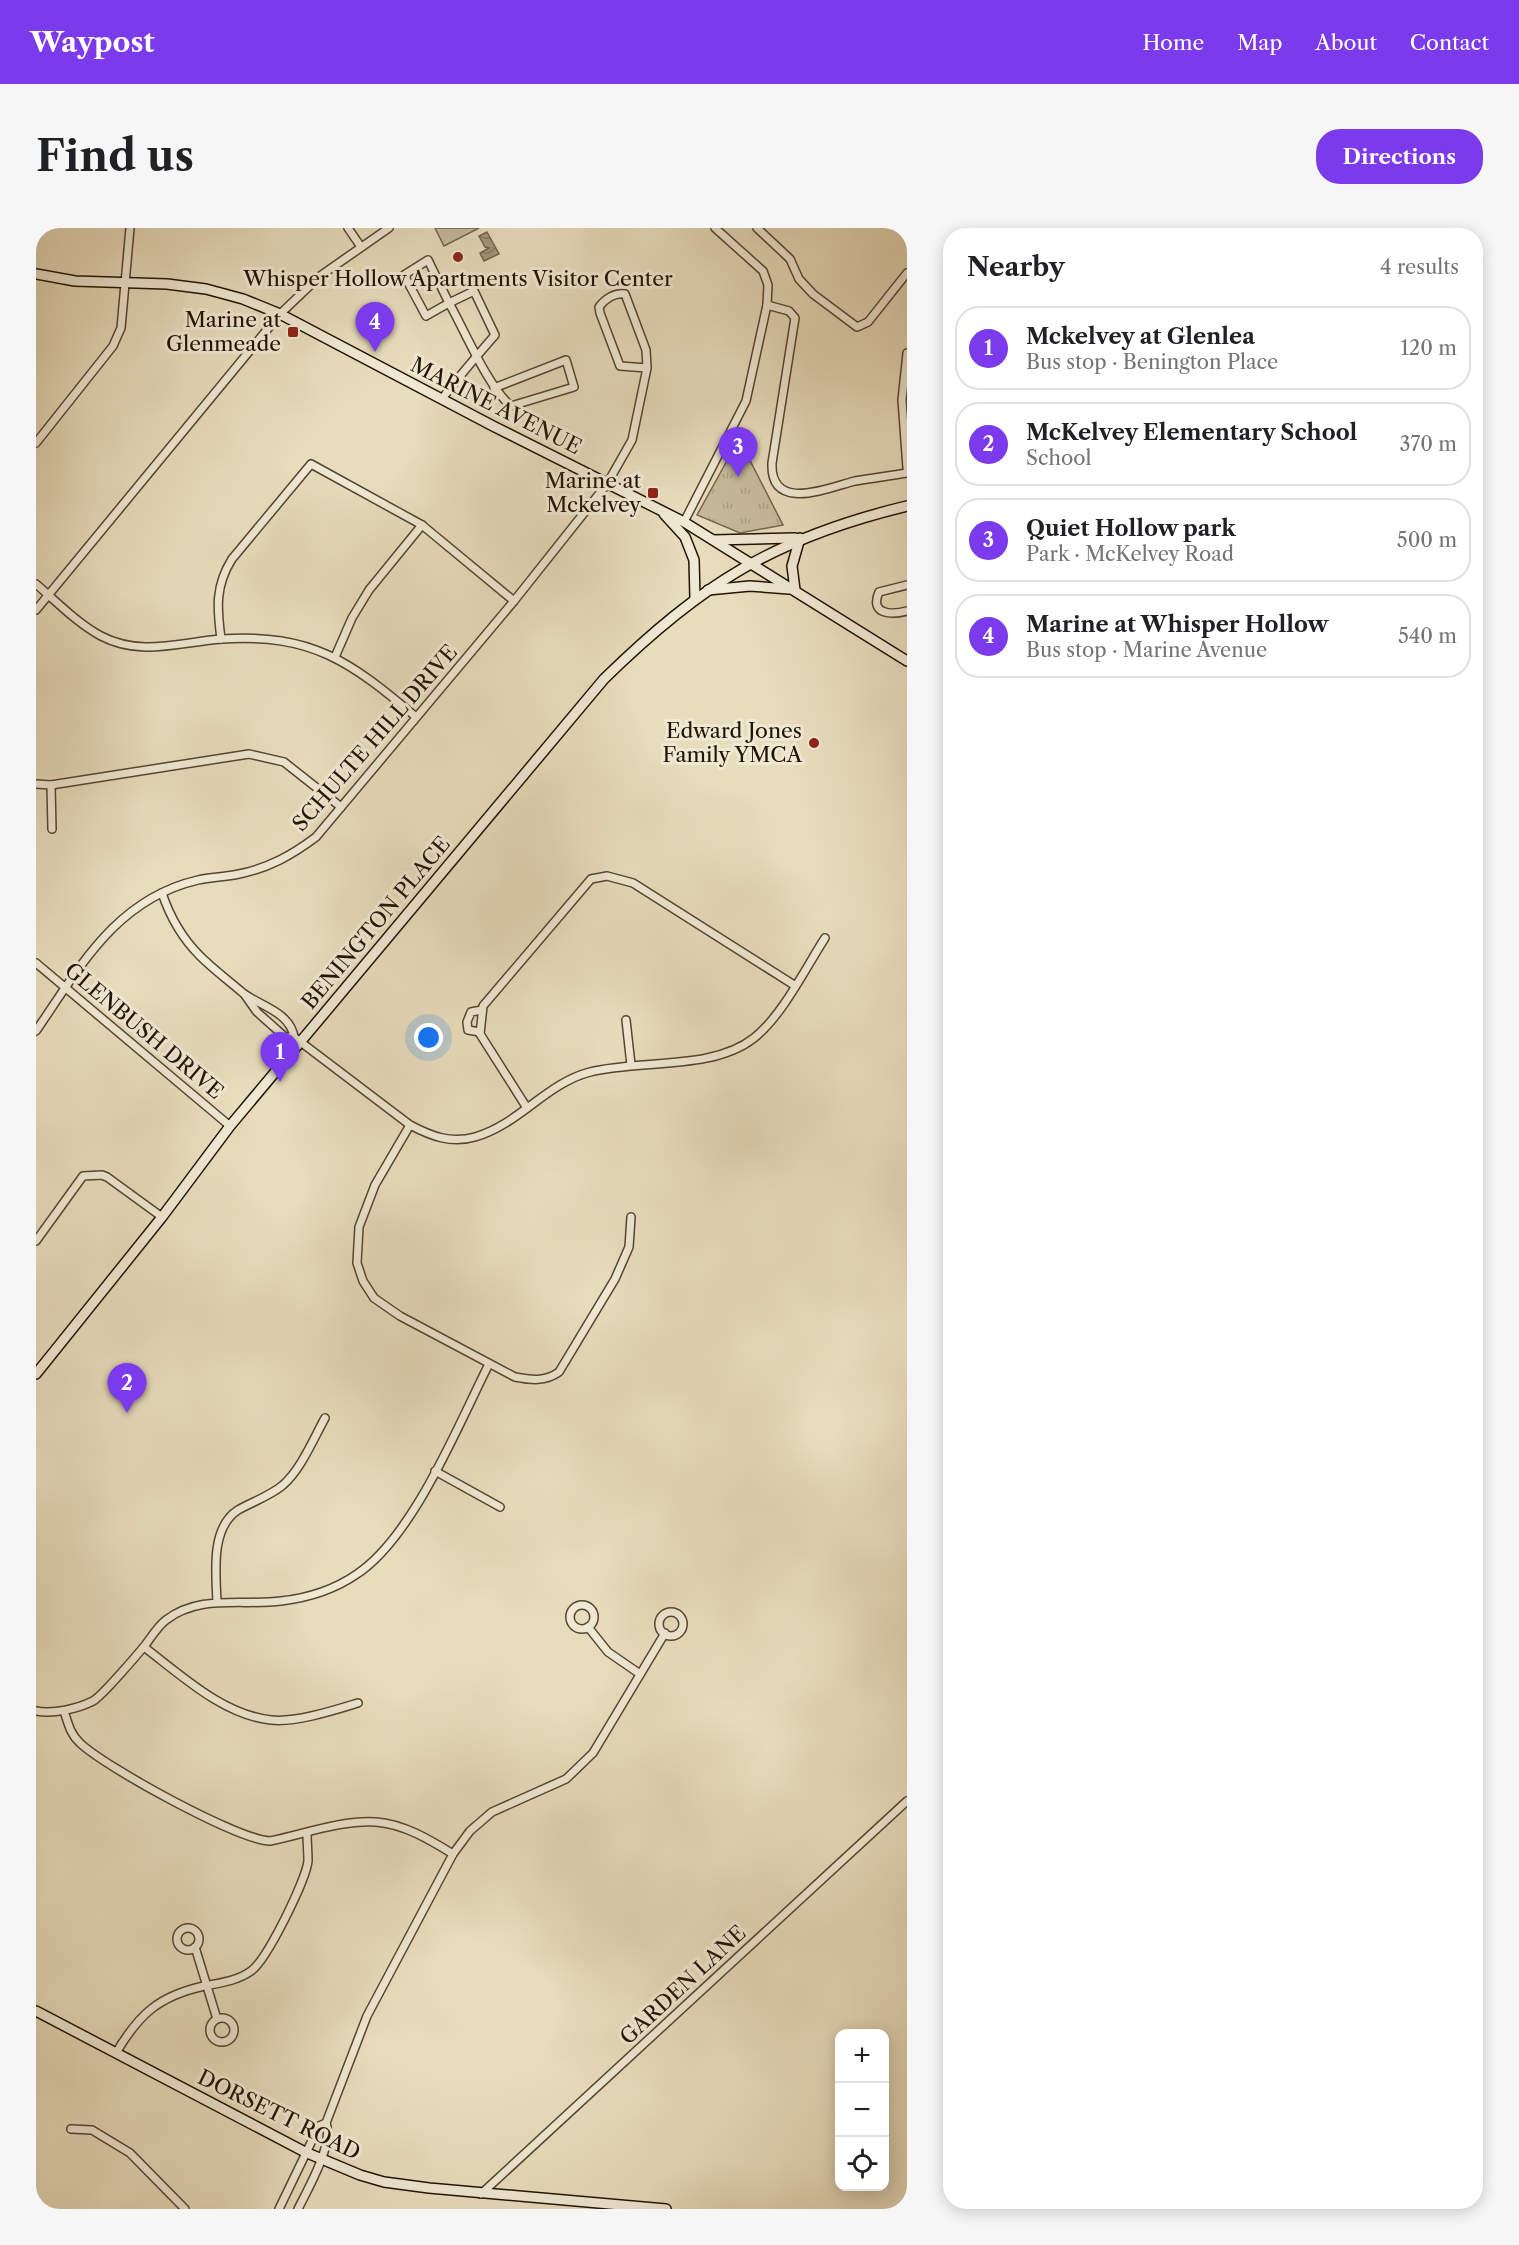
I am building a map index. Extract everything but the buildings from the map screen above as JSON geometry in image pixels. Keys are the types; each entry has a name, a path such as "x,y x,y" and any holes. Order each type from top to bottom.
{"main road":[{"name":"MARINE AVENUE","path":"36,274 75,280 125,284 167,284 206,289 243,298 280,314 684,522 752,562 907,661"},
{"path":"714,540 800,538 853,519 907,506"},
{"path":"662,511 685,537 694,560 695,598"},
{"path":"705,591 750,586 795,590 792,566 800,538"},
{"name":"BENINGTON PLACE","path":"36,1374 162,1217 297,1040 604,679 650,634 695,598 752,562 800,538"},
{"name":"DORSETT ROAD","path":"36,2010 305,2152 384,2182 481,2194 666,2209"}],"street":[{"path":"36,443 113,346 121,328 130,228"},
{"path":"348,228 361,247"},
{"path":"36,610 280,314 320,276 389,228"},
{"path":"684,522 746,401 767,305 768,285 763,271 716,228"},
{"path":"757,228 790,259 800,279 813,294 858,327 868,322 907,273"},
{"path":"442,399 478,355 495,335 474,291 449,303 426,316 404,275 428,260 449,303 478,355 494,388 498,395 511,406 574,387 566,360 494,388"},
{"name":"SCHULTE HILL DRIVE","path":"36,1031 110,928 162,893 197,880 264,867 290,856 316,837 514,601 607,484 632,440 647,368 646,350 625,294 621,293 604,299 599,307 600,313 620,366 647,368"},
{"path":"767,305 789,311 795,318 772,463 777,483 793,494 808,494 855,482 907,473"},
{"path":"907,353 902,400 907,468"},
{"path":"221,639 217,606 222,575 232,559 311,464 422,525 514,601"},
{"path":"335,657 352,618 369,590 422,525"},
{"path":"36,584 101,636 128,645 169,647 221,639 260,639 295,643 335,657 359,670 416,717"},
{"path":"907,585 879,592 876,597 877,605 891,615 907,611"},
{"path":"36,784 51,785 249,754 284,762 341,807"},
{"path":"51,785 52,830"},
{"path":"527,1108 480,1032 482,1010 485,1002 591,879 608,876 633,883 795,985"},
{"path":"162,893 178,929 200,956 245,995 276,1012 292,1028 297,1040"},
{"path":"245,995 249,1003 285,1037 297,1040 410,1125 429,1135 460,1140 492,1130 572,1079 589,1072 631,1065 708,1058 742,1046 755,1037 777,1013 825,938"},
{"name":"GLENBUSH DRIVE","path":"36,963 230,1126"},
{"path":"480,1032 468,1030 466,1022 471,1012 482,1010"},
{"path":"626,1020 631,1065"},
{"path":"410,1125 375,1185 359,1227 357,1263 363,1281 374,1298 400,1316 515,1377 529,1380 550,1379 559,1372 615,1279 629,1247 631,1217"},
{"path":"36,1241 83,1176 102,1175 162,1217"},
{"path":"36,1711 64,1711 95,1700 144,1647 164,1621 187,1607 217,1602 305,1598 358,1574 400,1531 435,1471 489,1364"},
{"path":"217,1602 216,1552 222,1531 235,1512 282,1486 297,1466 325,1418"},
{"path":"435,1471 500,1507"},
{"path":"588,1627 608,1652 640,1674"},
{"path":"298,2209 322,2160 328,2130 326,2123 367,2016 453,1854 470,1832 492,1812 551,1787 576,1772 593,1754 665,1634"},
{"path":"144,1647 197,1688 256,1717 274,1720 358,1703"},
{"path":"64,1711 69,1728 78,1742 104,1763 235,1832 259,1841 376,1822 409,1830 453,1854"},
{"name":"GARDEN LANE","path":"481,2194 907,1801"},
{"path":"116,2053 130,2030 154,2004 179,1992 238,1978 252,1970 263,1958 279,1932 308,1862 306,1833"},
{"path":"195,1947 205,1986 218,2019"},
{"path":"279,2209 319,2126 326,2123"},
{"path":"71,2129 92,2130 130,2153 185,2209"}],"green space":[{"path":"435,228 479,228 444,246"},
{"path":"739,439 783,525 740,533 697,515"}],"water":[{"path":"487,232 499,254 484,261 480,253 489,248 485,247 479,236"}],"place":[{"name":"Whisper Hollow Apartments Visitor Center","path":"458,257"},
{"name":"Marine at Glenmeade","path":"293,332"},
{"name":"Marine at Whisper Hollow","path":"375,352"},
{"name":"Quiet Hollow park","path":"738,477"},
{"name":"Marine at Mckelvey","path":"653,493"},
{"name":"Edward Jones Family YMCA","path":"814,743"},
{"name":"Mckelvey at Glenlea","path":"280,1082"},
{"name":"McKelvey Elementary School","path":"127,1413"}]}
